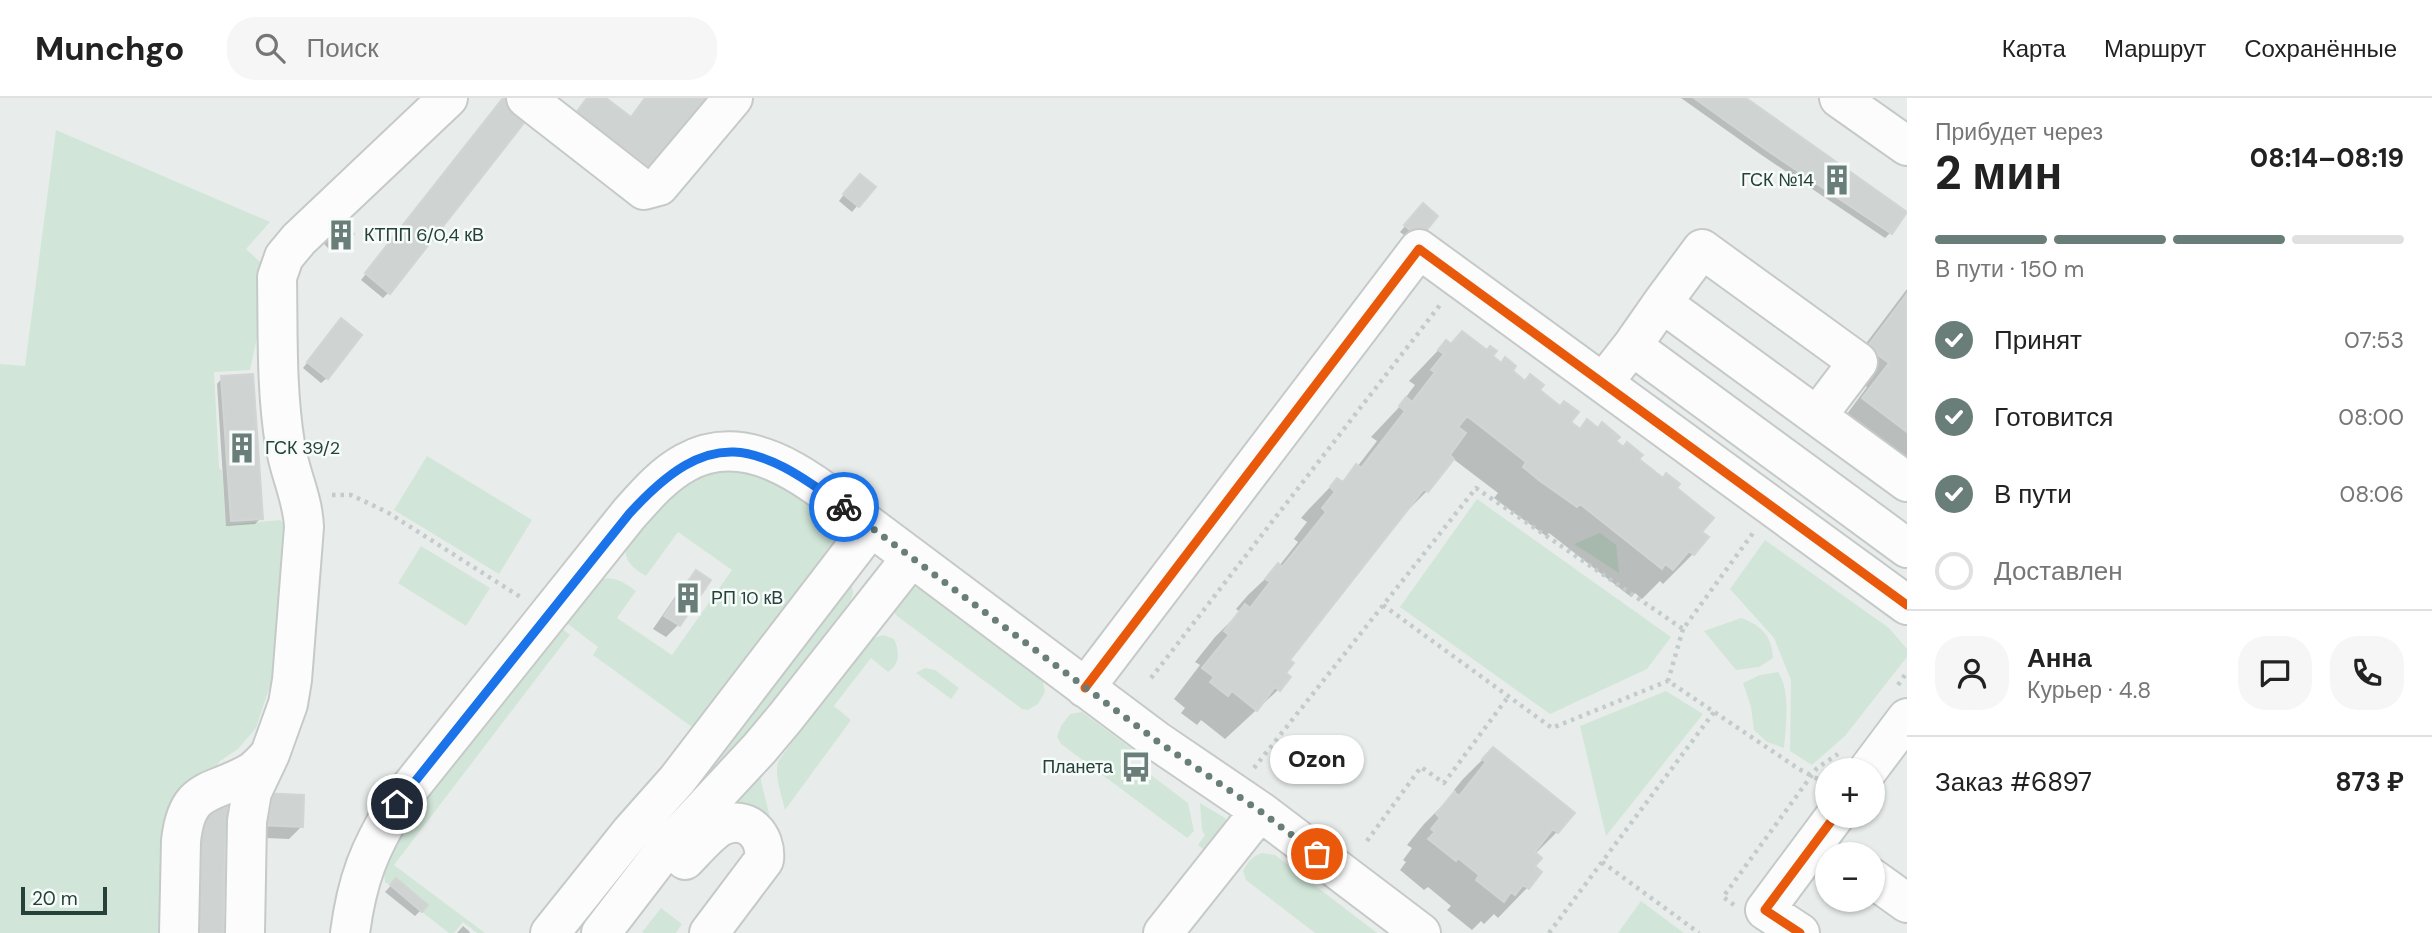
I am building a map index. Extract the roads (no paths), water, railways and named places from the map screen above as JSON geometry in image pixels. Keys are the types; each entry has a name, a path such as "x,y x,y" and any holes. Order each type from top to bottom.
{"street":[{"path":"245,933 247,821 252,792 270,754 288,704 293,671 303,527 303,511 287,457 278,383 277,277 280,266 299,239 448,98"},
{"path":"526,98 644,190 659,186 733,98"},
{"path":"1839,98 1907,146"},
{"path":"1086,688 1419,249 1907,605"},
{"path":"1603,383 1702,249 1858,362 1817,416"},
{"path":"1662,303 1907,482"},
{"path":"1632,346 1907,548"},
{"path":"350,933 363,868 383,827 419,774 639,503 674,471 699,457 726,452 772,460 802,476 1157,741 1247,803 1421,933"},
{"path":"550,933 630,833 677,780 871,527"},
{"path":"604,933 664,851 759,749 911,558"},
{"path":"1877,758 1907,718"},
{"path":"179,933 181,841 188,813 195,801 205,792 249,773 270,754"},
{"path":"1163,933 1247,803"},
{"path":"604,933 721,826 745,824 761,838 765,850 764,860 709,933"},
{"path":"1800,933 1765,910 1831,836"},
{"path":"1885,887 1907,903"}],"place":[{"name":"ГСК №14","path":"1837,180"},
{"name":"КТПП 6/0,4 кВ","path":"341,235"},
{"name":"ГСК 39/2","path":"242,448"},
{"name":"РП 10 кВ","path":"688,598"},
{"name":"Планета","path":"1136,767"},
{"name":"Ozon","path":"1317,854"}]}
